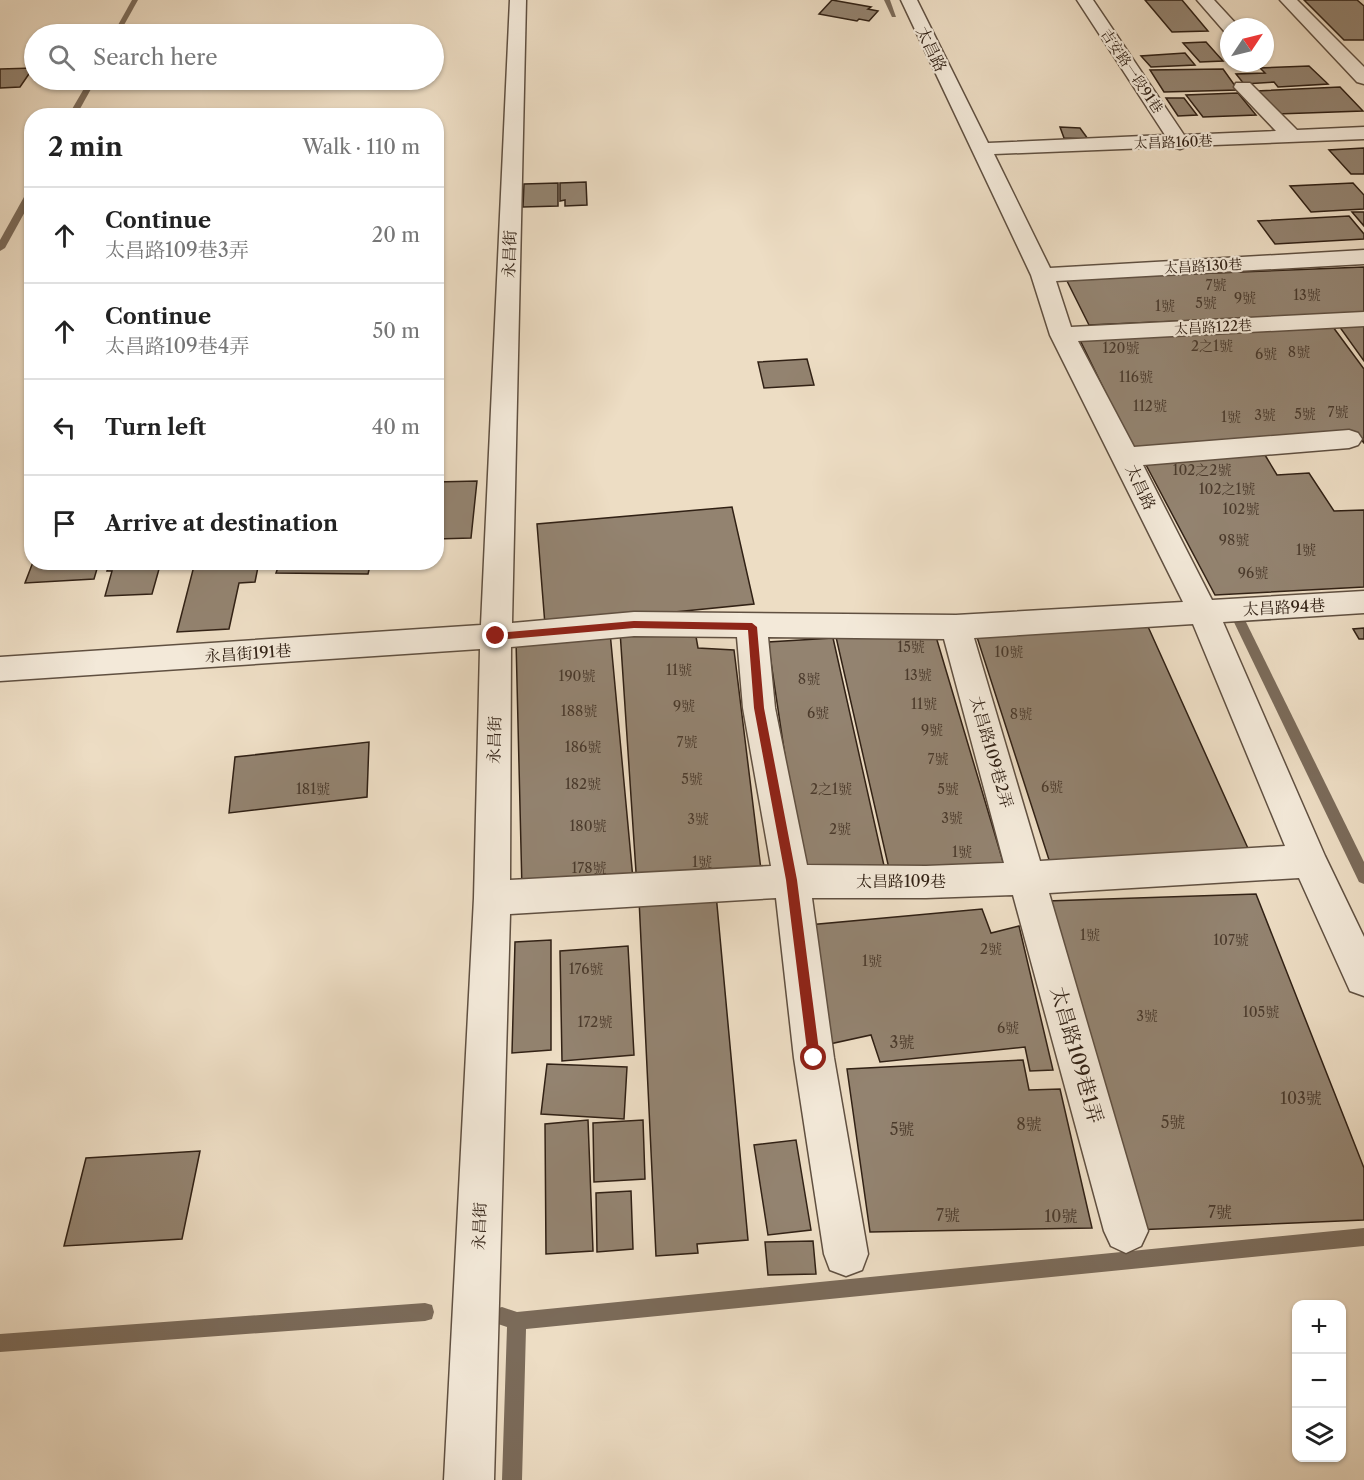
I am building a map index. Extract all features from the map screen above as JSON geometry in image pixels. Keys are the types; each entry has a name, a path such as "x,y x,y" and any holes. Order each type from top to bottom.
{"street":[{"name":"永昌街","path":"469,1480 492,898 496,636 518,0"},
{"name":"太昌路","path":"909,0 1042,276 1062,336 1126,457 1203,612 1309,861 1364,978"},
{"name":"吉安路一段91巷","path":"1085,0 1180,143"},
{"path":"1205,0 1222,18"},
{"path":"1287,0 1364,78"},
{"path":"1343,57 1364,56"},
{"path":"1243,87 1293,137"},
{"name":"太昌路160巷","path":"981,149 1180,143 1364,133"},
{"name":"太昌路130巷","path":"1042,276 1364,257"},
{"name":"太昌路122巷","path":"1062,336 1364,319"},
{"path":"1126,457 1349,439"},
{"name":"太昌路94巷","path":"752,627 956,627 1364,602"},
{"name":"永昌街191巷","path":"0,669 496,636 634,624 752,627"},
{"path":"752,627 759,708 792,880 814,1058 846,1254"},
{"name":"太昌路109巷2弄","path":"956,627 1027,878"},
{"name":"太昌路109巷","path":"492,898 792,880 926,882 1309,861"},
{"name":"太昌路109巷1弄","path":"1027,878 1126,1231"}],"building":[{"path":"832,0 871,7 868,9 878,11 869,21 819,14"},
{"path":"1145,0 1182,0 1208,31 1172,32"},
{"path":"1304,0 1357,0 1364,6 1364,40 1344,40"},
{"path":"1206,42 1220,58 1220,61 1200,62 1183,43"},
{"path":"1185,53 1195,65 1151,67 1141,56"},
{"path":"1309,66 1328,84 1278,87 1274,82 1244,84 1236,74 1274,72 1274,67"},
{"path":"24,68 24,81 20,87 0,88 0,69"},
{"path":"1220,69 1220,72 1225,72 1238,90 1164,92 1150,70"},
{"path":"1340,87 1363,111 1277,114 1257,91"},
{"path":"1238,93 1256,115 1203,117 1186,95"},
{"path":"1166,98 1184,98 1197,115 1178,116"},
{"path":"1060,127 1080,128 1088,139 1064,138"},
{"path":"1364,148 1364,174 1351,174 1329,150"},
{"path":"586,182 587,205 565,206 565,200 560,201 560,183"},
{"path":"558,183 558,206 523,207 524,184"},
{"path":"1353,183 1364,195 1364,209 1311,212 1290,186"},
{"path":"1352,212 1364,212 1364,226"},
{"path":"1349,216 1364,234 1364,239 1275,244 1258,221"},
{"path":"1364,267 1364,313 1089,325 1066,279"},
{"path":"1364,325 1364,361 1339,326"},
{"path":"1333,327 1364,369 1364,443 1355,432 1132,447 1079,338"},
{"path":"807,359 814,385 764,388 758,362"},
{"path":"1265,455 1277,475 1309,473 1334,511 1364,510 1364,587 1215,595 1145,463"},
{"path":"477,481 471,538 444,539 444,482"},
{"path":"732,507 754,604 545,625 537,524"},
{"path":"30,570 97,570 94,579 25,583"},
{"path":"159,570 152,594 105,596 112,571 107,571"},
{"path":"193,570 257,570 255,582 239,583 229,629 177,632"},
{"path":"277,570 369,570 368,574 276,573"},
{"path":"1145,620 1251,855 1052,869 975,631"},
{"path":"1364,628 1364,639 1359,639 1353,629"},
{"path":"934,630 1004,865 890,873 836,637"},
{"path":"620,631 695,631 698,648 734,650 762,878 637,887"},
{"path":"610,632 633,879 522,890 516,640"},
{"path":"833,638 885,870 803,877 768,642"},
{"path":"369,742 367,797 229,813 235,757"},
{"path":"716,894 748,1240 697,1244 698,1253 656,1256 639,899"},
{"path":"1256,894 1364,1168 1364,1220 1135,1230 1047,901"},
{"path":"982,909 991,933 1019,926 1053,1070 1030,1071 1025,1047 880,1062 871,1035 825,1045 808,925"},
{"path":"551,940 551,1050 512,1053 515,942"},
{"path":"628,946 634,1055 562,1061 560,951"},
{"path":"1023,1060 1029,1090 1060,1089 1092,1228 870,1232 847,1069"},
{"path":"547,1064 627,1067 624,1119 541,1114"},
{"path":"588,1120 593,1251 546,1254 545,1124"},
{"path":"643,1120 645,1179 594,1182 593,1123"},
{"path":"796,1140 811,1230 768,1235 754,1145"},
{"path":"200,1151 182,1239 64,1246 86,1158"},
{"path":"631,1191 633,1249 597,1252 596,1193"},
{"path":"813,1241 816,1274 768,1275 765,1242"}],"waterway":[{"path":"122,24 135,0"},
{"path":"887,0 894,16"},
{"path":"76,108 86,90"},
{"path":"0,248 24,204"},
{"path":"1237,616 1364,877"},
{"path":"517,1321 1364,1237"},
{"path":"0,1343 425,1312"},
{"path":"502,1316 517,1321"},
{"path":"512,1480 517,1321"}],"route":[{"path":"496,636 634,624 752,627 759,708 792,880 814,1058"}]}
